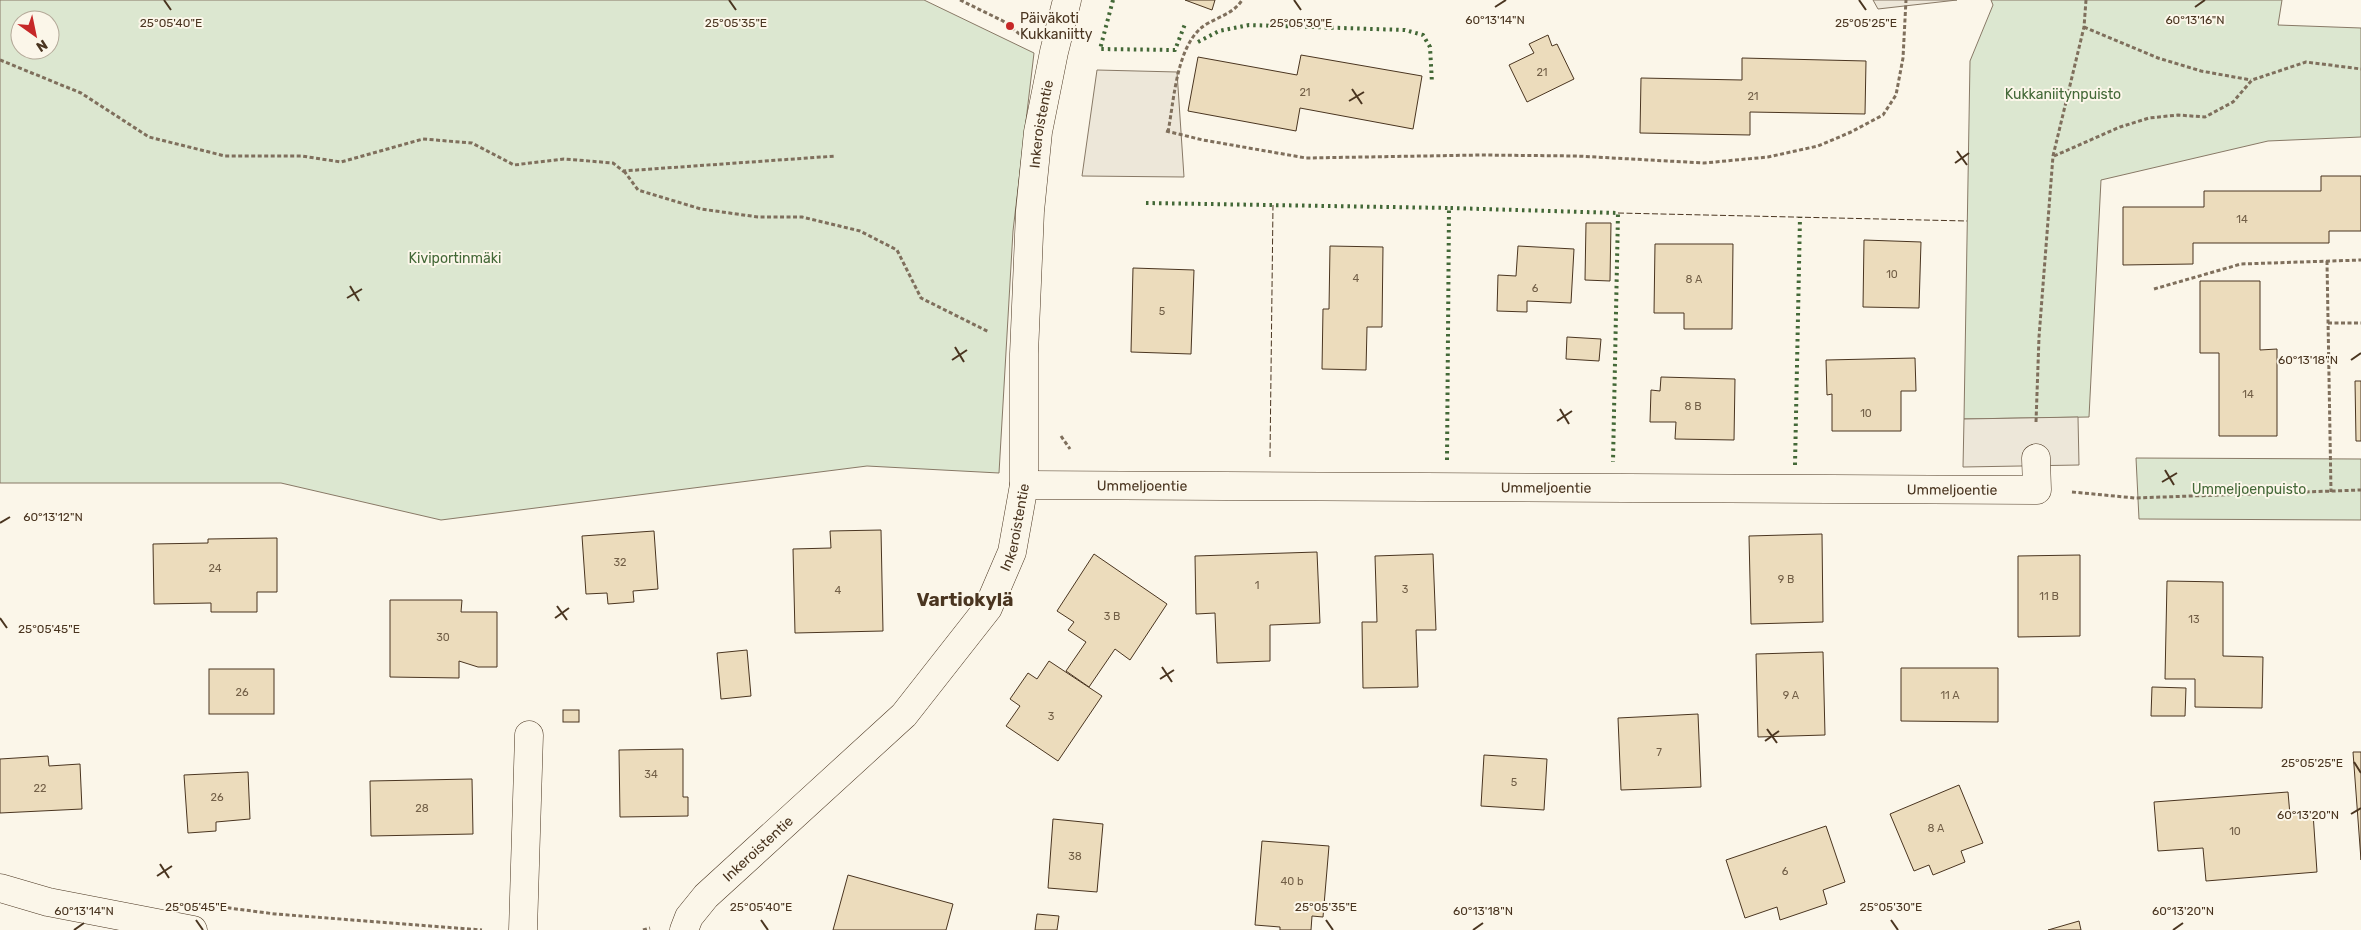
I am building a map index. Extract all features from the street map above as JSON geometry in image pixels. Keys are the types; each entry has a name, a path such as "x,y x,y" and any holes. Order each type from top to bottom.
{"street":[{"name":"Inkeroistentie","path":"684,930 689,917 706,896 904,715 988,608 1009,560 1024,485 1024,354 1030,211 1038,132 1054,52 1067,0"},
{"path":"2036,458 2037,490"},
{"name":"Ummeljoentie","path":"1024,485 2037,490"},
{"path":"523,930 529,735"},
{"path":"0,888 48,902 193,930"}],"path":[{"path":"960,0 1003,21 1023,37"},
{"path":"1242,0 1220,18 1201,28 1182,58 1167,132 1306,158 1481,155 1577,156 1704,163 1768,157 1818,146 1852,132 1883,115 1896,95 1903,58 1906,0"},
{"path":"2036,458 2035,409 2038,346 2053,156 2084,27 2086,0"},
{"path":"2084,27 2158,58 2201,71 2252,80 2306,62 2361,69"},
{"path":"0,60 81,93 149,137 225,156 302,156 340,162 423,139 472,143 514,165 564,160 613,163 623,171 638,190 701,208 758,217 802,217 860,231 897,250 921,298 980,326 1024,354"},
{"path":"2053,156 2120,126 2149,118 2178,115 2204,116 2233,102 2252,80"},
{"path":"623,171 836,156"},
{"path":"2154,288 2241,264 2361,260"},
{"path":"2327,261 2331,492"},
{"path":"2328,323 2361,323"},
{"path":"1058,433 1074,455"},
{"path":"2037,490 2135,498 2361,490"},
{"path":"217,906 275,914 482,930"}],"green space":[{"name":"Kiviportinmäki","path":"0,0 924,0 1034,53 1013,231 999,473 867,466 441,520 281,483 0,483"},
{"name":"Kukkaniitynpuisto","path":"1991,0 2282,0 2278,25 2361,28 2361,137 2268,141 2101,180 2089,417 1964,419 1970,61 1993,5"},
{"name":"Ummeljoenpuisto","path":"2136,458 2361,459 2361,520 2139,519"}],"shaded area":[{"path":"1873,0 1957,0 1878,9"},
{"path":"1097,70 1177,72 1184,177 1082,176"},
{"path":"2078,417 2079,465 1963,467 1964,419"}],"building":[{"path":"1185,0 1215,0 1212,10"},
{"path":"1548,35 1552,46 1557,44 1574,79 1527,102 1509,65 1534,53 1529,44"},
{"path":"1301,55 1422,76 1413,129 1300,108 1296,131 1188,111 1198,57 1297,75"},
{"path":"1742,58 1866,61 1865,114 1750,112 1750,135 1640,133 1641,78 1742,80"},
{"path":"2321,176 2361,176 2361,231 2329,231 2329,243 2193,243 2193,264 2123,265 2123,207 2204,207 2204,191 2321,191"},
{"path":"1586,223 1611,223 1610,281 1585,280"},
{"path":"1864,240 1921,242 1919,308 1863,307"},
{"path":"1655,244 1733,244 1732,329 1684,329 1684,313 1654,313"},
{"path":"1330,246 1383,247 1382,327 1367,327 1366,370 1322,369 1323,309 1329,309"},
{"path":"1518,246 1574,249 1571,303 1527,301 1527,312 1497,311 1498,275 1516,276"},
{"path":"1133,268 1194,270 1191,354 1131,352"},
{"path":"2200,281 2260,281 2260,350 2277,349 2277,436 2219,436 2219,353 2200,353"},
{"path":"1567,337 1601,339 1599,361 1566,359"},
{"path":"1915,358 1916,391 1901,391 1901,431 1832,431 1832,394 1827,395 1826,360"},
{"path":"1661,377 1735,379 1734,440 1675,439 1676,422 1650,422 1651,390 1660,391"},
{"path":"2355,381 2361,381 2361,441 2356,441"},
{"path":"881,530 883,631 795,633 793,549 831,548 830,531"},
{"path":"654,531 658,589 633,591 634,602 608,604 607,593 586,594 582,536"},
{"path":"1822,534 1823,622 1751,624 1749,536"},
{"path":"277,538 277,592 257,592 257,612 211,612 211,603 154,604 153,544 208,543 208,539"},
{"path":"1317,552 1320,623 1270,625 1270,661 1217,663 1215,613 1196,614 1195,556"},
{"path":"1094,554 1167,604 1130,660 1115,649 1089,687 1066,671 1086,642 1068,630 1074,622 1057,611"},
{"path":"1433,554 1436,630 1416,630 1418,687 1363,688 1362,622 1377,622 1375,556"},
{"path":"2080,555 2080,636 2018,637 2018,556"},
{"path":"2167,581 2223,582 2223,656 2263,657 2262,708 2195,707 2195,679 2165,679"},
{"path":"390,600 462,600 461,612 497,612 497,667 478,667 459,661 459,678 390,677"},
{"path":"747,650 751,696 721,699 717,653"},
{"path":"1823,652 1825,735 1758,737 1756,654"},
{"path":"1049,661 1102,696 1058,761 1006,726 1020,706 1010,699 1028,673 1037,679"},
{"path":"1901,668 1998,668 1998,722 1901,721"},
{"path":"209,669 274,669 274,714 209,714"},
{"path":"2152,687 2186,688 2185,716 2151,716"},
{"path":"563,710 579,710 579,722 563,722"},
{"path":"1698,714 1701,787 1621,790 1618,718"},
{"path":"683,749 683,797 688,797 688,816 620,817 619,750"},
{"path":"2353,752 2361,752 2361,860"},
{"path":"1484,755 1547,759 1544,810 1481,806"},
{"path":"48,756 49,766 80,764 82,809 0,813 0,759"},
{"path":"248,772 250,819 216,822 216,831 188,833 184,775"},
{"path":"472,779 473,834 371,836 370,781"},
{"path":"1959,785 1983,843 1961,851 1965,862 1933,875 1929,865 1914,871 1890,814"},
{"path":"2288,792 2290,815 2313,813 2317,872 2206,881 2203,848 2158,851 2154,802"},
{"path":"1053,819 1103,824 1097,892 1048,888"},
{"path":"1826,826 1845,882 1823,890 1827,904 1780,920 1777,907 1745,918 1726,860"},
{"path":"1262,841 1329,846 1323,917 1312,916 1311,930 1280,930 1280,927 1255,925"},
{"path":"848,875 953,904 946,930 833,930"},
{"path":"1037,914 1059,916 1057,930 1035,930"},
{"path":"2079,921 2081,930 2048,930"}],"hedge":[{"path":"1113,0 1100,49 1175,50 1185,24"},
{"path":"1198,42 1219,31 1249,25 1405,30 1423,35 1430,47 1432,83"},
{"path":"1146,203 1449,208"},
{"path":"1447,460 1449,208 1618,213 1613,462"},
{"path":"1795,465 1800,217"}],"fence":[{"path":"1270,457 1273,205"},
{"path":"1618,213 1967,221"}],"place":[{"name":"Päiväkoti Kukkaniitty","path":"1010,26"}],"district":[{"name":"Vartiokylä","path":"965,599"}]}
